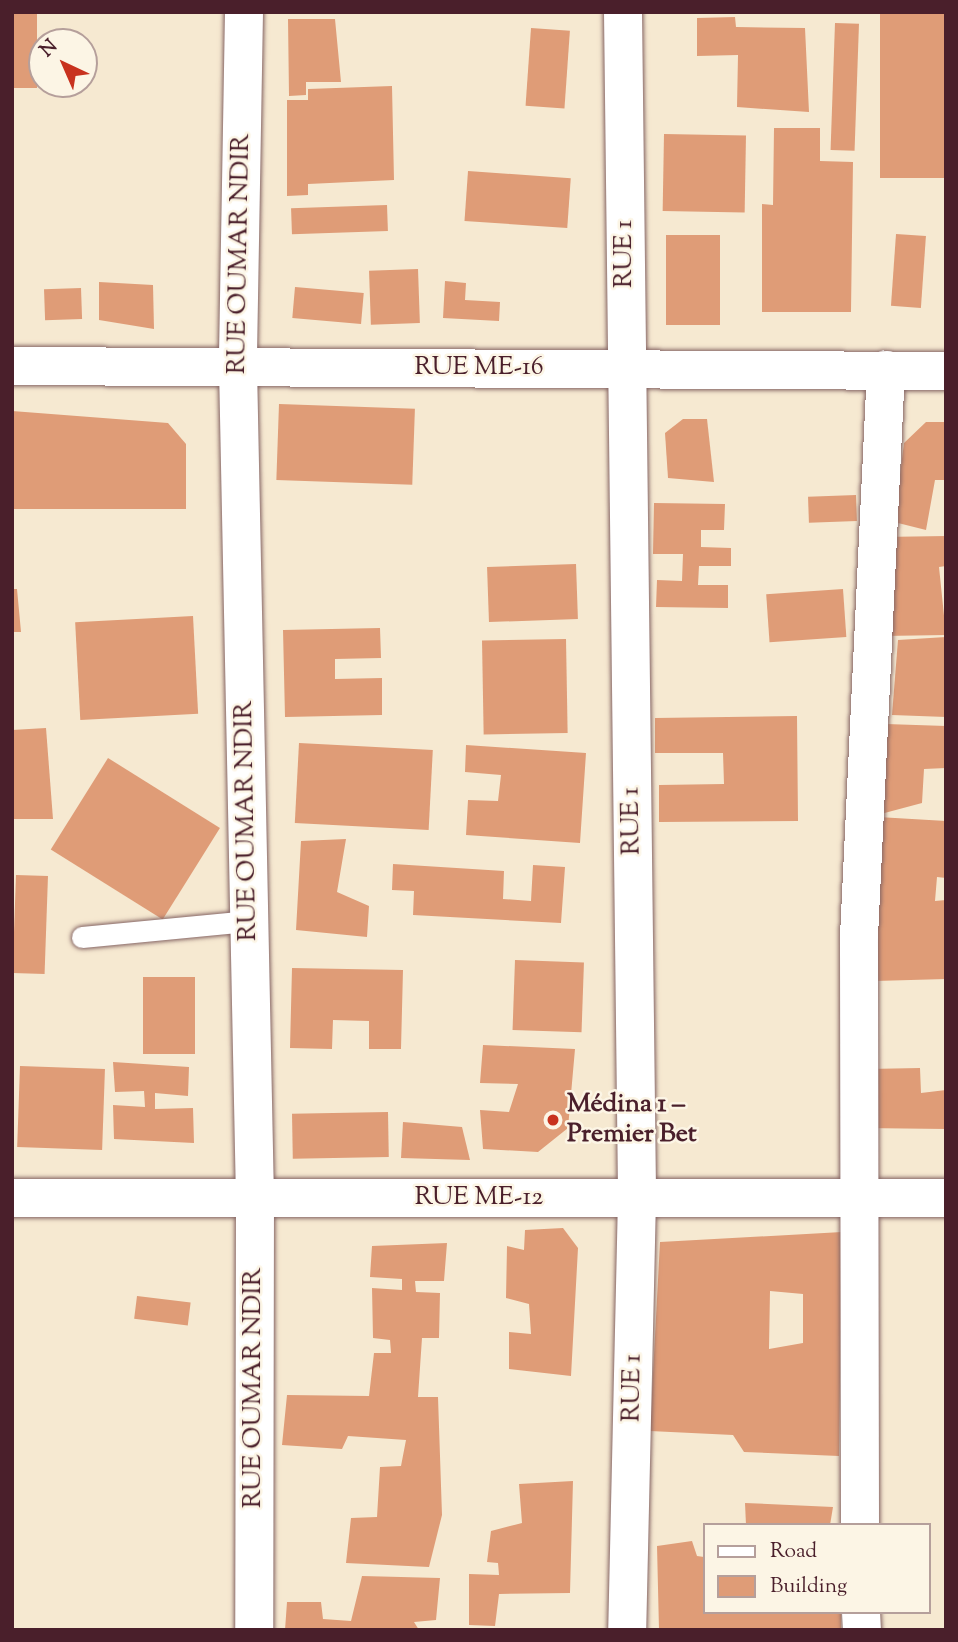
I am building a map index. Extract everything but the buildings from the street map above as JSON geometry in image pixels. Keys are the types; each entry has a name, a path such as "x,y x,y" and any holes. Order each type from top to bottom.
{"street":[{"name":"RUE OUMAR NDIR","path":"244,12 238,367 255,1198 254,1630"},
{"name":"RUE 1","path":"623,12 625,369 637,1198 627,1630"},
{"name":"RUE ME-16","path":"12,366 946,371"},
{"path":"860,1523 859,936 886,370"},
{"name":"RUE ME-12","path":"12,1198 946,1198"}],"lane":[{"path":"82,937 249,921"}],"place":[{"name":"Médina 1 – Premier Bet","path":"553,1120"}]}
